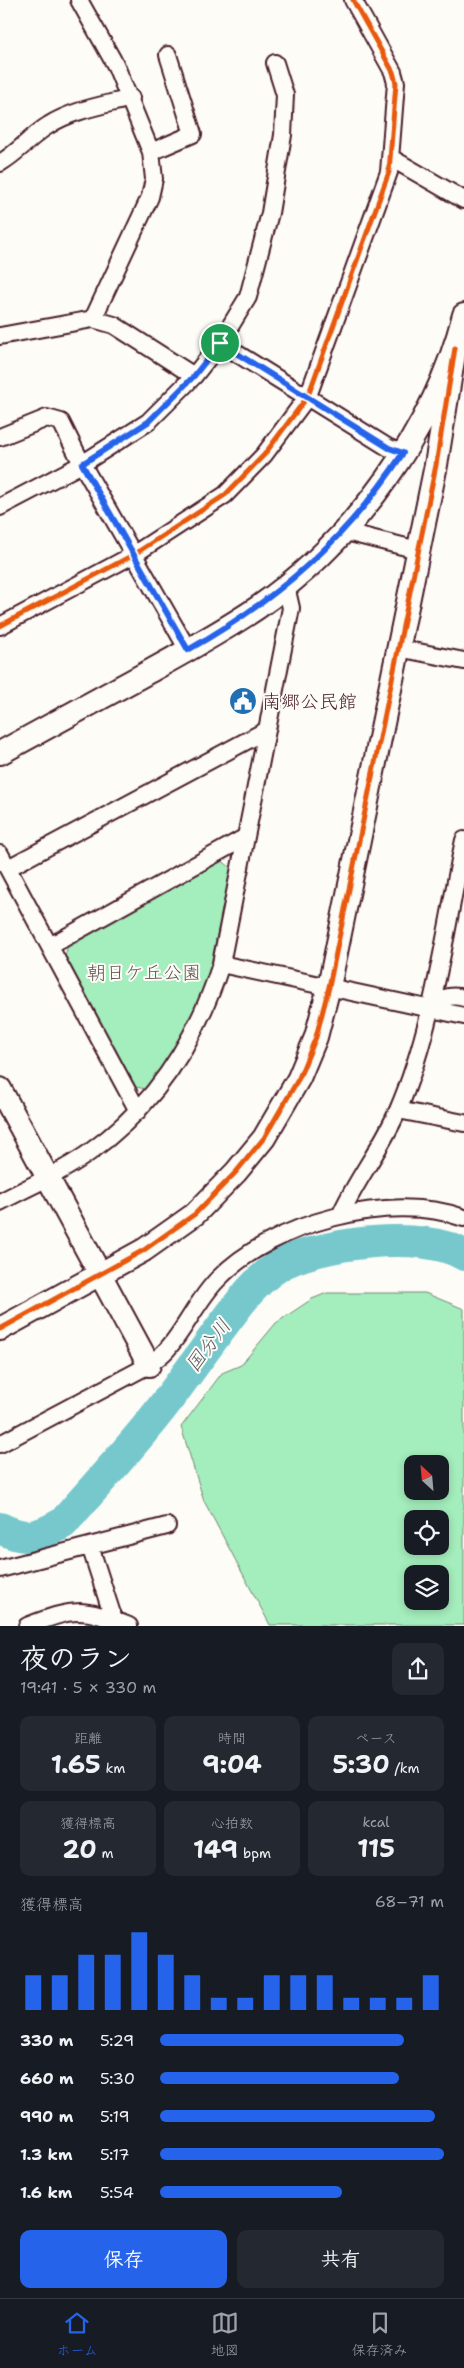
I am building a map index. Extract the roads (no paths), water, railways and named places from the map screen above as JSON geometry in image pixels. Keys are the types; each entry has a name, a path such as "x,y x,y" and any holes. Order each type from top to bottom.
{"street":[{"path":"79,0 116,66 130,98 150,152 154,179 150,197 93,319"},
{"path":"0,626 133,554 224,495 264,455 308,396 389,172 391,158 396,83 393,72 353,0"},
{"path":"150,152 193,134 168,55"},
{"path":"0,507 82,464 148,422 194,376 220,343 248,297 270,213 283,135 285,95 275,63"},
{"path":"0,163 16,154 49,125 67,117 130,98"},
{"path":"391,158 464,200"},
{"path":"0,336 93,319 114,325 194,376"},
{"path":"0,752 225,629 286,586 342,532 378,489 403,453 416,433 454,348 463,323"},
{"path":"220,343 389,448 403,453 416,452 436,464"},
{"path":"0,1329 144,1250 195,1214 236,1172 264,1138 298,1078 313,1045 329,987 436,464 446,412 454,348"},
{"path":"0,437 47,418 61,422 82,464 188,650"},
{"path":"342,532 418,550"},
{"path":"0,1202 89,1153 117,1132 138,1110 173,1067 197,1028 221,964 290,608 286,586"},
{"path":"398,648 464,661"},
{"path":"138,1110 4,861 267,730"},
{"path":"50,946 244,838"},
{"path":"340,1216 352,1189 378,1150 398,1110 416,1061 430,1009 464,840"},
{"path":"221,964 464,1016"},
{"path":"430,1009 440,999 453,995 464,998"},
{"path":"0,1089 150,1365"},
{"path":"398,1110 464,1123"},
{"path":"0,1444 150,1365 169,1347 217,1280 255,1248 303,1227 340,1216 388,1208 424,1208 464,1218"},
{"path":"0,1570 167,1526"},
{"path":"90,1546 122,1623"},
{"path":"27,1626 57,1615 77,1611 97,1613 122,1623"}],"waterway":[{"name":"国分川","path":"0,1528 17,1535 32,1536 47,1532 63,1523 146,1428 247,1294 261,1279 277,1267 317,1251 370,1242 398,1241 424,1243 446,1247 464,1255"}],"place":[{"name":"南郷公民館","path":"243,701"}],"park label":[{"name":"朝日ケ丘公園","path":"144,972"}]}
